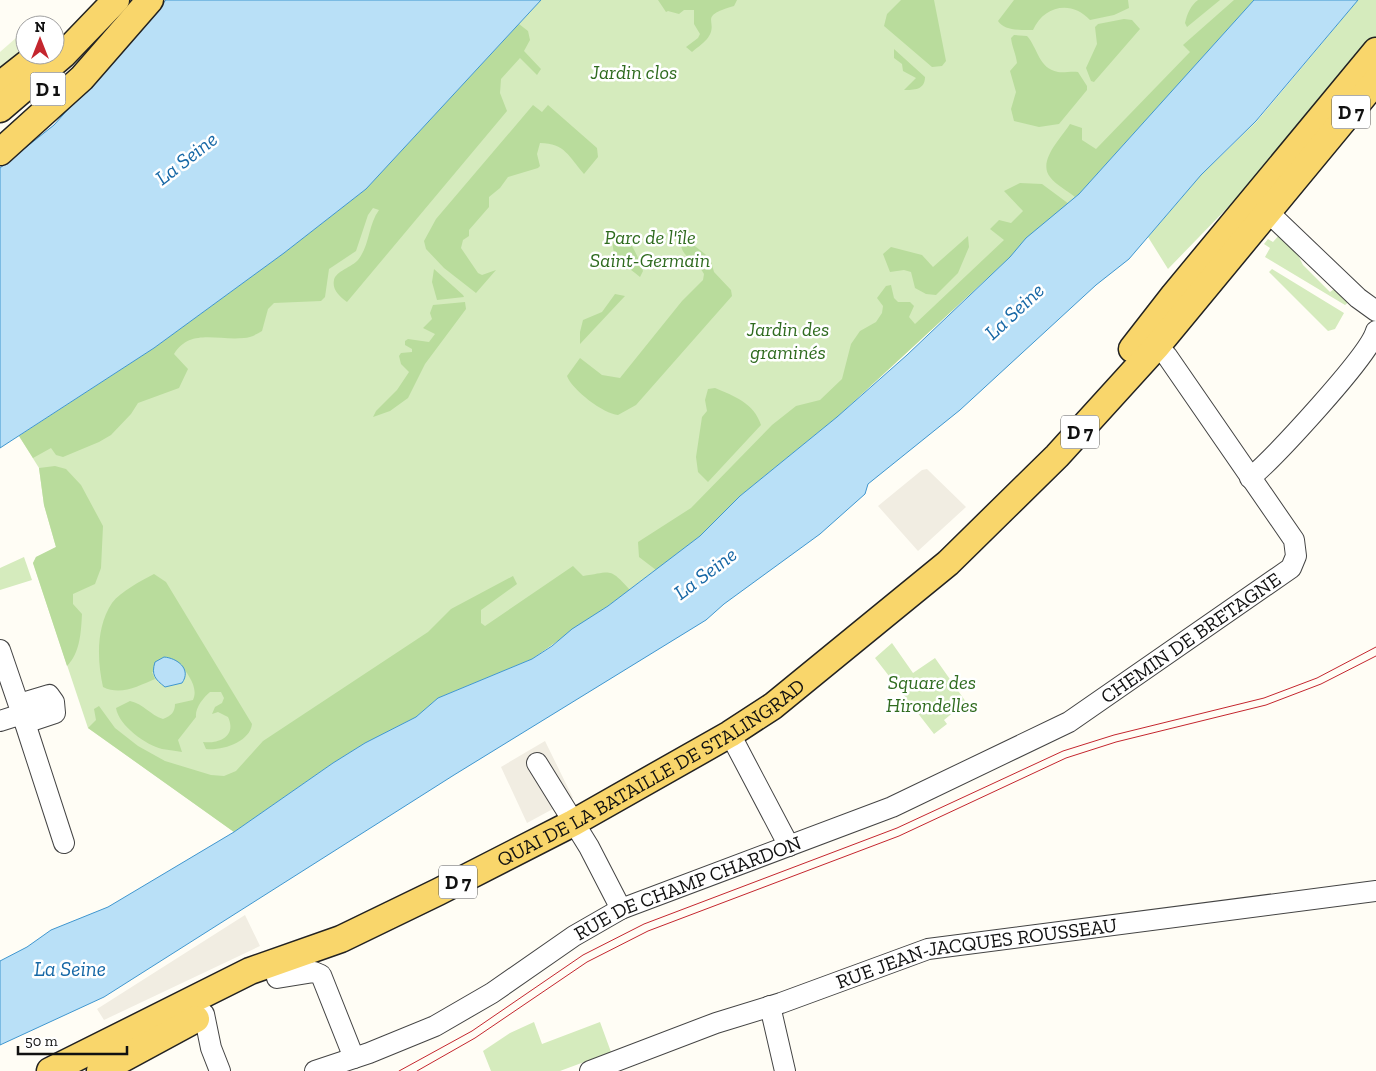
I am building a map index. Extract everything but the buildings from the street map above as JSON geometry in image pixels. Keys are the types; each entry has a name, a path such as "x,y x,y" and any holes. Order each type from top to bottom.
{"main road":[{"path":"65,29 95,0"},
{"name":"D 1","path":"0,109 63,55 116,0"},
{"name":"D 1","path":"0,130 54,84 137,0"},
{"name":"D 1","path":"0,152 82,78 150,0"},
{"name":"QUAI DE LA BATAILLE DE STALINGRAD","path":"868,628 937,550 999,498 1095,396 1174,296 1376,51"},
{"path":"0,85 25,65"},
{"name":"QUAI DE LA BATAILLE DE STALINGRAD","path":"100,1071 204,1014 277,978 341,939 573,823 730,734 773,706 955,556 1057,456 1157,346 1376,81"},
{"path":"1240,217 1268,212 1270,180"},
{"name":"QUAI DE LA BATAILLE DE STALINGRAD","path":"50,1071 250,971 341,939"}],"street":[{"path":"1268,212 1358,298 1376,311"},
{"path":"1250,478 1269,462 1350,369 1370,343 1376,331"},
{"name":"CHEMIN DE BRETAGNE","path":"1069,722 1291,568 1296,556 1294,540 1167,356 1157,346"},
{"path":"0,650 64,843"},
{"path":"0,721 22,714"},
{"name":"RUE DE CHAMP CHARDON","path":"314,1071 402,1041 464,1010 574,936 620,909 892,807 1069,722"},
{"path":"730,734 789,846"},
{"path":"536,762 589,847 620,909"},
{"name":"RUE JEAN-JACQUES ROUSSEAU","path":"590,1071 716,1023 770,1006 928,949 1376,891"},
{"path":"277,978 314,972 321,975 354,1058"},
{"path":"770,1006 785,1071"},
{"path":"204,1014 211,1048 220,1071"}],"green space":[{"name":"Parc de l'île Saint-Germain","path":"541,0 1254,0 1079,194 837,417 740,496 700,536 608,606 572,629 438,698 416,717 365,743 333,763 234,832 88,728 33,563 36,557 56,547 44,505 39,468 19,436 154,348 284,253 366,189"},
{"path":"658,0 737,0 734,6 715,13 711,20 711,33 692,52 686,47 698,38 700,34 694,24 694,10 684,10 679,14 666,12"},
{"path":"901,0 934,0 946,61 942,66 932,67 884,26 887,14"},
{"path":"1014,0 1128,0 1129,8 1114,15 1090,20 1075,10 1059,8 1044,15 1033,30 1019,30 1004,27 998,21"},
{"path":"1198,0 1220,0 1187,27 1185,23 1188,13 1193,4"},
{"path":"1234,0 1254,0 1079,194 1075,197 1050,177 1047,171 1047,164 1052,149 1070,124 1082,128 1082,140 1096,149 1190,52 1183,45"},
{"path":"1358,0 1376,0 1376,48 1328,104 1168,269 1148,237 1201,175 1257,121"},
{"path":"1124,19 1132,20 1140,29 1094,82 1091,81 1086,68 1097,44 1095,27 1098,24"},
{"path":"519,24 528,31 530,40 524,51 541,69 537,75 520,58 501,79 500,93 507,111 347,302 335,290 334,280 338,274 358,260 362,254 375,216 379,210 373,208 368,215 356,251 329,269 325,297 321,301 274,303 268,309 262,331 256,335 234,338 205,337 188,341 174,354 188,369 179,388 138,403 131,414 111,435 99,442 63,457 56,455 51,448 33,458 19,436 154,348 284,253 366,189"},
{"path":"1014,35 1027,36 1042,62 1051,70 1078,72 1087,86 1087,90 1059,124 1039,127 1014,121 1011,109 1016,92 1010,71 1017,63 1011,38"},
{"path":"15,39 15,56 0,70 0,52"},
{"path":"894,49 925,77 921,87 904,90 916,78 903,71 902,64 894,58"},
{"path":"533,105 542,112 548,105 597,148 598,157 584,174 561,148 555,145 540,143 537,154 540,166 508,177 500,188 489,197 489,207 469,230 469,236 463,240 461,248 478,273 482,275 496,270 476,293 444,268 426,249 424,241 436,219"},
{"path":"1020,183 1042,184 1069,204 1026,238 1010,257 837,417 740,496 700,536 656,570 639,557 638,542 691,508 772,425 796,406 820,400 842,379 851,344 860,331 876,322 882,313 883,306 877,298 886,286 891,285 894,298 898,302 910,302 914,306 909,317 915,324 1004,240 990,229 999,220 1011,223 1023,211 1004,191"},
{"path":"622,234 632,246 639,261 643,271 640,277 616,257 613,236"},
{"path":"1280,234 1296,251 1303,265 1330,292 1337,287 1350,301 1345,305 1265,257 1270,248 1264,244 1268,239 1273,242"},
{"path":"968,236 969,247 958,273 936,295 926,294 915,288 911,272 904,270 890,272 883,254 891,247 922,255 933,267"},
{"path":"686,239 710,258 714,272 731,290 732,296 636,405 618,415 612,414 597,406 582,394 570,382 567,376 580,358 602,375 620,378 682,301 703,280 704,274 685,254 681,246"},
{"path":"434,269 464,297 437,300 432,282"},
{"path":"1272,269 1344,313 1335,329 1328,331 1269,272"},
{"path":"615,294 625,296 580,344 583,320 602,312"},
{"path":"465,302 466,309 425,364 408,398 390,411 373,417 376,411 397,390 409,372 401,364 399,356 401,353 412,352 412,349 405,345 405,341 408,339 429,342 435,334 423,328 432,319 430,313 433,305"},
{"path":"715,388 743,401 754,411 761,425 708,482 698,472 696,457 702,417 707,411 705,400 708,389"},
{"path":"55,466 66,469 81,485 103,526 101,568 95,584 73,594 73,604 82,614 81,628 75,655 67,666 33,563 36,557 56,547 44,505 39,468"},
{"path":"24,557 32,580 0,590 0,568"},
{"path":"573,566 583,576 605,573 614,574 630,590 532,659 438,698 416,717 365,743 333,763 234,832 88,728 96,720 94,709 99,706 115,728 138,746 165,761 211,775 224,776 236,771 263,741 428,632 451,609 513,576 517,584 481,610 481,623 485,626"},
{"path":"154,574 166,582 252,724 246,736 234,744 227,747 206,749 203,742 220,740 228,734 230,729 228,717 218,712 212,714 215,707 222,703 224,698 221,692 210,692 200,703 196,717 178,740 182,752 162,749 141,739 128,728 118,715 116,708 130,701 163,719 172,713 175,704 193,700 193,686 181,664 152,672 155,679 136,687 116,691 103,687 99,644 107,612 112,603 121,594"},
{"name":"Square des Hirondelles","path":"892,643 913,673 935,658 966,702 944,720 947,724 934,734 875,658"},
{"path":"534,1022 542,1044 600,1022 611,1052 560,1071 491,1071 483,1051 510,1033"}],"shaded area":[{"path":"927,469 966,507 918,551 878,506 922,470"},
{"path":"545,741 573,798 527,823 501,767"},
{"path":"245,915 260,946 104,1020 97,1009"}],"water":[{"name":"La Seine","path":"166,0 541,0 366,189 284,253 154,348 0,448 0,168 54,125"},
{"name":"La Seine","path":"1254,0 1358,0 1256,121 1201,175 1129,259 1096,285 960,410 868,484 865,494 820,534 724,604 706,620 454,775 104,997 0,1045 0,961 27,947 51,930 108,907 234,832 333,763 365,743 416,717 438,698 532,659 552,646 572,629 608,606 700,536 740,496 837,417 907,355 1010,257 1026,238 1079,194"},
{"path":"164,657 182,665 185,678 182,683 165,687 156,679 153,670 155,662"}],"tram line":[{"path":"399,1071 472,1031 583,955 644,924 897,828 1063,751 1114,735 1264,698 1317,678 1376,647"},
{"path":"417,1071 475,1038 587,962 648,931 899,836 1066,758 1116,742 1266,705 1321,684 1376,656"}],"park label":[{"name":"Jardin clos","path":"634,72"},
{"name":"Jardin des graminés","path":"788,340"}]}
